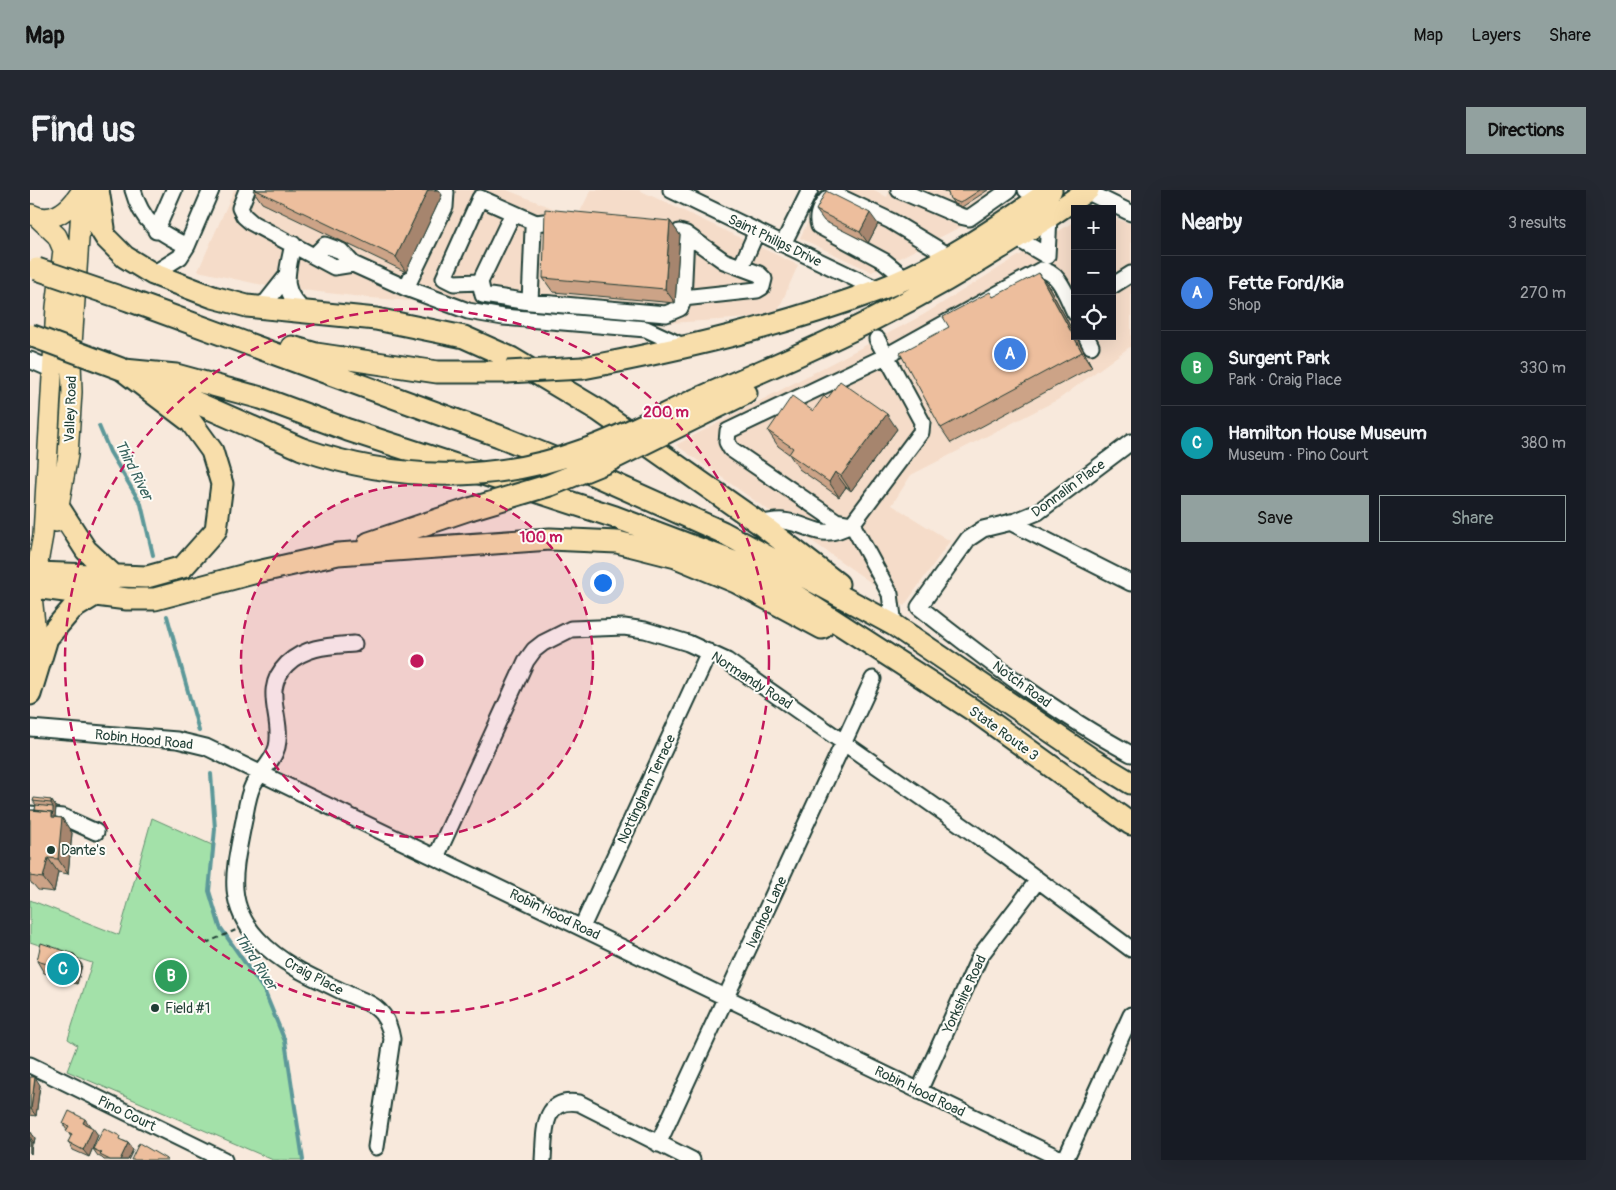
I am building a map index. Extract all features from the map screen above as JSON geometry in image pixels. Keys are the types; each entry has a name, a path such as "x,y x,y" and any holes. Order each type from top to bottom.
{"highway":[{"path":"131,301 316,354 437,372 507,372 583,368 686,348 879,290 949,256 1041,199 1087,191"},
{"path":"86,192 106,238 125,256 153,274 213,297 258,307 376,319 464,337 511,358 598,410 759,524 885,619"},
{"path":"37,580 95,595 127,599 156,599 253,573 338,554 470,509 550,486 604,463 698,407 885,314 1016,238 1041,199"},
{"path":"33,268 131,301 490,433 581,469 722,532 885,619"},
{"path":"30,335 124,370 302,449 351,464 402,473 481,474 534,465 586,450 698,407"},
{"path":"37,580 147,577 183,567 216,530 222,484 212,451 191,422 124,370"},
{"name":"State Route 3","path":"124,370 176,376 261,398 348,430 634,524 738,564 787,590 979,714 1131,824"},
{"path":"59,508 86,550 115,577"},
{"path":"338,554 550,539 617,542 676,557 736,582 844,640 874,646"},
{"path":"30,694 47,638 72,609 95,595"},
{"name":"State Route 3","path":"885,619 1093,760 1131,782"}],"main road":[{"path":"34,216 61,215 86,192"},
{"name":"Valley Road","path":"37,580 59,508 68,455 72,392 71,360 86,192"},
{"name":"Valley Road","path":"30,679 35,624 43,603 37,580 42,535 56,307 63,250 57,236 34,216"}],"street":[{"path":"133,190 143,215 156,231 187,246"},
{"path":"156,231 174,190"},
{"path":"153,274 180,257 187,246 211,190"},
{"path":"247,190 240,208 244,216 252,223 315,256 325,245 342,251 353,264 406,288 468,311 503,317 646,329 686,348"},
{"path":"406,288 445,207 446,192 444,190"},
{"name":"Saint Philips Drive","path":"671,190 879,290"},
{"path":"783,244 810,190"},
{"path":"899,190 969,218 990,231"},
{"path":"969,218 1009,190"},
{"path":"1087,191 1131,212"},
{"path":"905,278 884,260 819,226 817,217 826,200 834,195 840,197 891,221 949,256"},
{"path":"480,282 454,283 444,278 480,198 536,223 560,223"},
{"path":"1041,199 1046,256 1071,305"},
{"path":"513,212 480,282 483,295 530,302 666,314 680,308 683,298 686,234"},
{"path":"530,302 533,228 536,223"},
{"path":"668,230 686,234 724,260 759,274 764,279 762,287 745,293 683,298"},
{"path":"741,267 757,231"},
{"path":"1016,238 1046,256"},
{"path":"258,307 267,301 286,277 293,244"},
{"path":"852,524 836,521 731,449 727,442 728,431 886,356 1041,270 1049,270 1057,277"},
{"path":"1116,283 1131,274"},
{"path":"286,277 293,302 307,313"},
{"path":"877,340 885,314"},
{"path":"759,524 783,521 819,533 839,532 852,524 921,432 922,422 877,340 851,331"},
{"path":"30,360 53,370"},
{"name":"Donnalin Place","path":"919,607 968,539 983,530 1038,512 1131,442"},
{"path":"1010,522 1131,583"},
{"path":"852,524 890,594 885,619"},
{"name":"Notch Road","path":"919,607 1075,722 1131,754"},
{"name":"Normandy Road","path":"436,857 516,682 534,650 571,629 587,627 645,630 709,652 727,661 1038,880 1131,949"},
{"name":"Craig Place","path":"354,644 315,649 296,658 286,665 275,685 272,696 277,722 277,747 271,760 252,786 233,876 239,907 247,924 258,939 283,960 375,1006 390,1027 392,1039 376,1147"},
{"name":"Nottingham Terrace","path":"582,927 709,652"},
{"name":"Ivanhoe Lane","path":"658,1144 873,679"},
{"name":"Robin Hood Road","path":"30,728 177,740 206,747 727,996 918,1091 1064,1160"},
{"path":"30,814 63,817 96,832"},
{"name":"Yorkshire Road","path":"918,1091 980,956 1038,880"},
{"path":"1064,1160 1131,1015"},
{"name":"Pino Court","path":"30,1065 224,1160"},
{"path":"543,1160 546,1123 553,1109 567,1101 579,1103 692,1160"}],"path":[{"path":"206,943 234,931"}],"shaded area":[{"path":"234,190 507,190 577,218 591,190 639,190 798,265 778,311 751,318 652,324 481,306 371,298 267,286 198,271"},
{"path":"824,190 874,190 887,197 890,190 1018,190 976,219 872,272 800,238"},
{"path":"1116,218 1131,224 1131,346 1059,399 911,475 892,505 950,541 904,606 676,445 923,315 1071,223 1071,340 1116,340"}],"green space":[{"path":"152,818 212,845 209,891 220,927 264,990 285,1041 303,1160 273,1160 67,1071 77,1045 68,1039 92,963 30,942 30,900 119,935"}],"building":[{"path":"256,190 428,190 396,257"},
{"path":"947,190 980,190 960,203 950,199"},
{"path":"826,191 870,213 860,232 816,210"},
{"path":"545,209 670,221 665,289 543,278"},
{"path":"1039,273 1071,332 1071,340 1075,340 1082,352 941,428 900,353 949,327 943,317 990,292 993,297"},
{"path":"840,381 887,414 841,476 835,472 829,482 789,454 793,448 768,431 792,396 813,411 824,396 827,399"},
{"path":"34,798 51,800 51,803 33,801"},
{"path":"36,805 53,807 53,813 35,810"},
{"path":"30,810 52,812 52,817 62,818 58,859 48,858 43,878 30,876"},
{"path":"41,943 74,954 69,973 56,970 57,967 37,961"},
{"path":"30,1077 35,1077 31,1109 30,1109"},
{"path":"69,1111 85,1119 83,1123 93,1128 83,1150 68,1142 72,1134 66,1131 69,1126 63,1124"},
{"path":"104,1128 120,1136 119,1139 128,1143 120,1160 110,1160 100,1155 102,1153 93,1149"},
{"path":"139,1143 168,1160 131,1160"}],"waterway":[{"name":"Third River","path":"99,426 110,452 141,504 153,555"},
{"name":"Third River","path":"167,616 199,731"},
{"name":"Third River","path":"211,774 215,829 209,891 220,927 264,990 285,1041 303,1160"}],"place":[{"name":"Fette Ford/Kia","path":"1010,354"},
{"name":"Dante's","path":"51,850"},
{"name":"Hamilton House Museum","path":"63,969"},
{"name":"Surgent Park","path":"171,976"},
{"name":"Field #1","path":"155,1008"}]}
